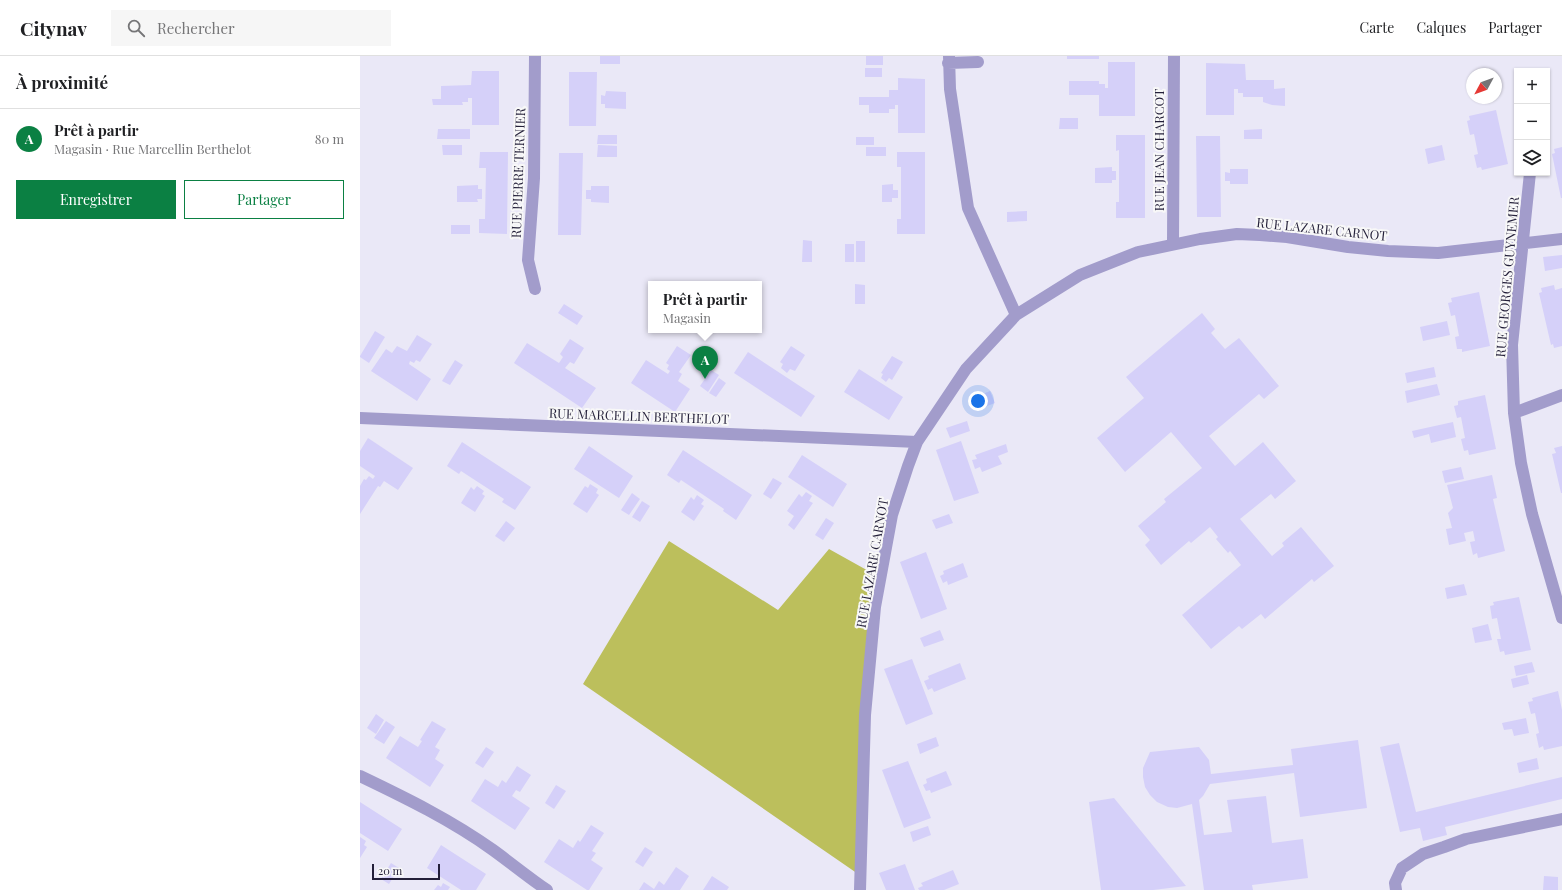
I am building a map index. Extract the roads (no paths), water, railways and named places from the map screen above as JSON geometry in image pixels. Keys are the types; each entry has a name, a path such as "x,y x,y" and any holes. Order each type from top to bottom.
{"street":[{"name":"RUE PIERRE TERNIER","path":"535,56 534,178 528,260 535,289"},
{"name":"RUE JEAN CHARCOT","path":"1173,243 1174,56"},
{"path":"978,62 948,59 950,89 968,208 1016,315"},
{"name":"RUE GEORGES GUYNEMER","path":"1530,176 1512,345 1514,413 1521,463 1532,514 1562,618"},
{"name":"RUE LAZARE CARNOT","path":"860,890 865,715 875,607 892,515 917,442 966,369 1016,315 1080,275 1129,255 1173,243 1237,234 1287,237 1388,251 1438,253 1562,239"},
{"path":"1514,413 1562,395"},
{"name":"RUE MARCELLIN BERTHELOT","path":"360,418 917,442"},
{"path":"360,776 421,806 456,826 493,850 547,890"},
{"path":"1396,890 1395,883 1402,868 1423,854 1444,848 1466,839 1562,819"}],"place":[{"name":"Prêt à partir","path":"705,379"}]}
